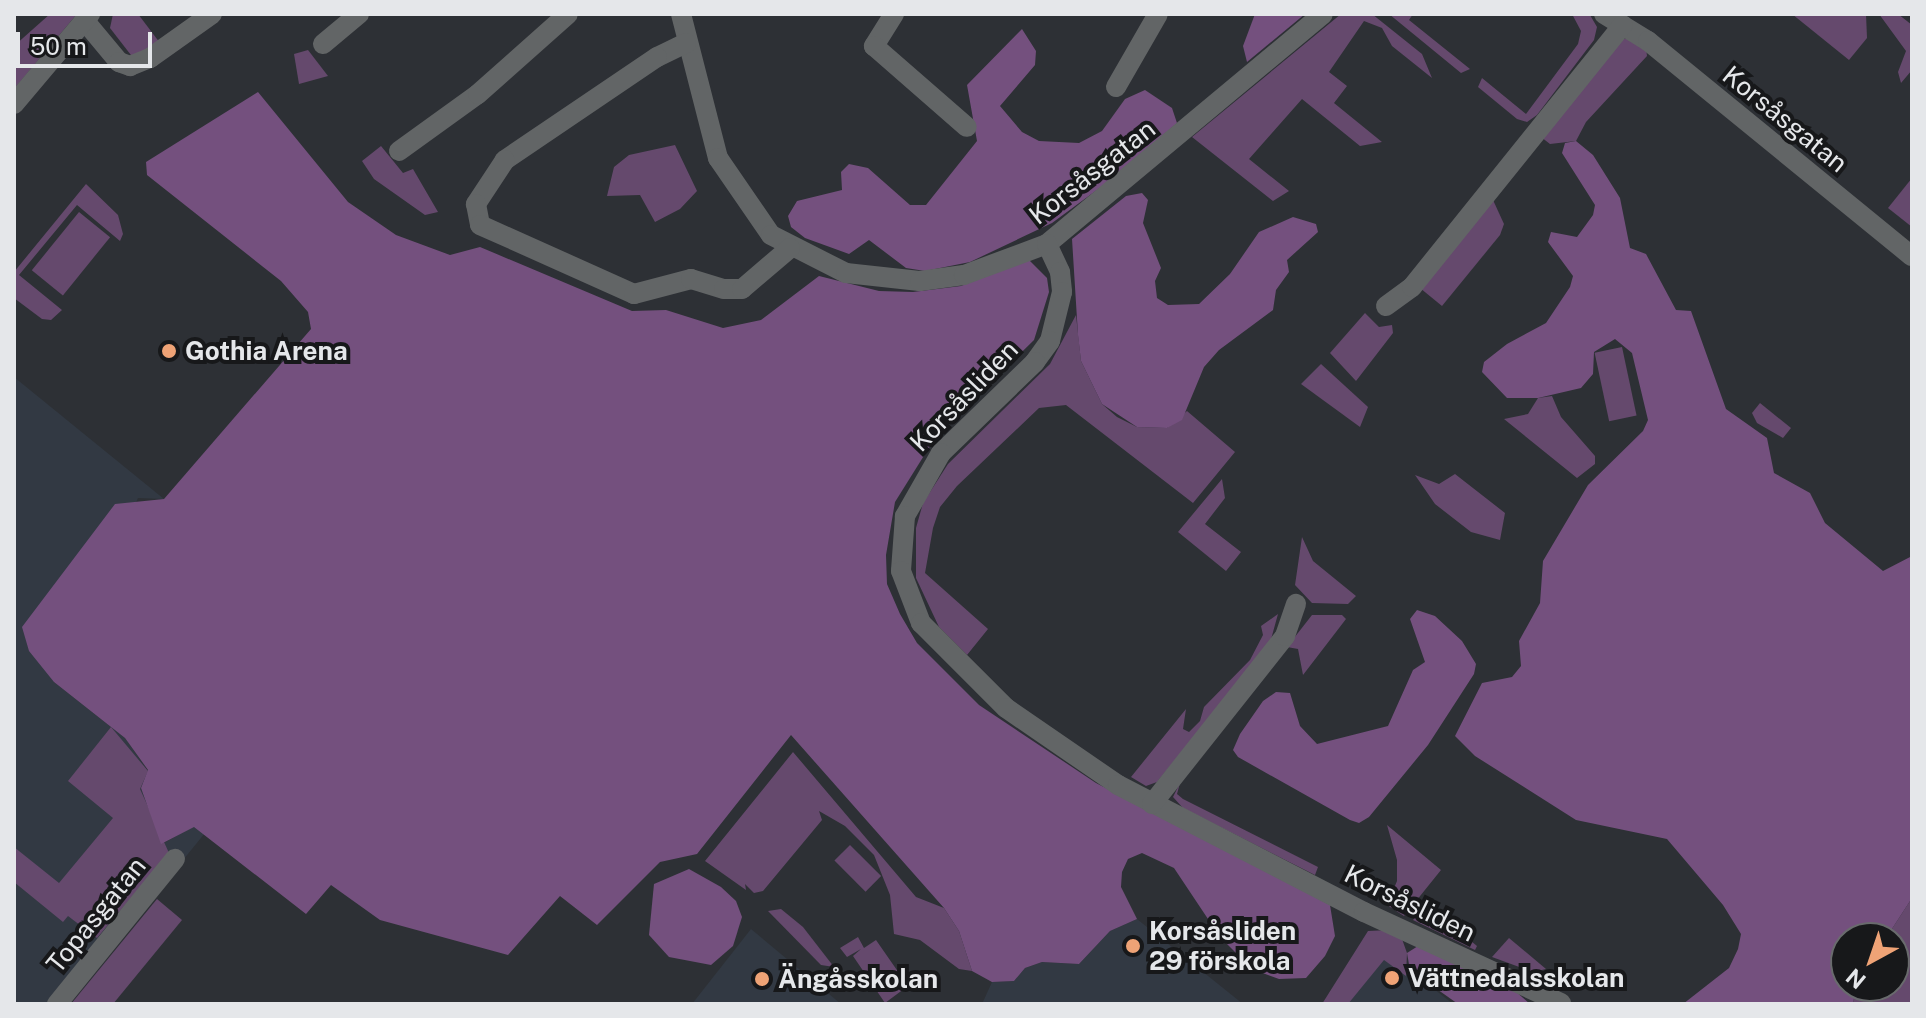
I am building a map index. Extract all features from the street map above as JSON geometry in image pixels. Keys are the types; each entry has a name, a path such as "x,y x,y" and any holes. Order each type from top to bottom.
{"street":[{"path":"14,104 87,17 119,62 130,66 150,58 212,14"},
{"path":"323,44 359,14"},
{"path":"399,151 478,94 568,14"},
{"name":"Korsåsgatan","path":"681,14 686,43 726,175 771,235 790,248 846,273 920,281 964,275 1047,244 1323,14"},
{"path":"894,14 874,46 967,127"},
{"path":"1116,87 1158,14"},
{"name":"Korsåsgatan","path":"1604,14 1623,25 1912,256"},
{"path":"1386,306 1412,287 1623,25"},
{"path":"686,43 505,160 476,204 480,225 634,294 691,279 742,289 790,248"},
{"name":"Korsåsliden","path":"1047,244 1061,282 1055,328 1035,362 926,472 905,516 901,571 921,623 969,677 1037,731 1152,804 1376,918 1561,1003"},
{"path":"1152,804 1285,636 1296,604"},
{"name":"Topasgatan","path":"57,1004 175,859"}],"shaded area":[{"path":"50,14 77,14 14,89 14,46"},
{"path":"113,14 138,14 160,43 134,59 110,28"},
{"path":"1255,14 1305,14 1247,62 1243,46"},
{"path":"1341,14 1372,14 1422,54 1432,78 1392,46 1382,28 1364,21 1329,72 1347,86 1334,103 1382,142 1360,146 1302,99 1249,159 1289,191 1273,201 1192,137"},
{"path":"1389,14 1413,14 1409,20 1470,69 1461,73"},
{"path":"1572,14 1590,15 1597,27 1594,40 1537,115 1527,122 1517,119 1478,87 1482,78 1526,114 1578,44 1581,31"},
{"path":"1792,14 1866,14 1867,38 1849,60"},
{"path":"1879,14 1898,14 1912,25 1912,70 1901,83 1898,72 1906,51"},
{"path":"1022,29 1036,51 1035,65 1000,106 1022,132 1039,141 1079,143 1102,131 1125,99 1145,90 1172,108 1177,123 1120,173 1052,223 970,262 925,271 906,268 869,240 849,254 805,238 791,227 788,216 797,201 842,190 841,172 849,164 868,168 910,205 926,205 977,141 967,85"},
{"path":"1620,39 1634,39 1646,48 1647,56 1586,122 1576,141 1550,144 1541,137"},
{"path":"308,50 328,76 299,84 294,54"},
{"path":"258,92 348,202 396,235 450,255 480,247 632,311 666,310 723,328 761,320 819,276 879,291 913,292 961,286 1029,260 1047,278 1049,292 1034,340 935,438 895,502 886,555 887,584 917,643 979,705 1096,783 1330,905 1335,936 1325,956 1306,978 1279,979 1252,969 1220,937 1174,868 1142,853 1128,859 1122,872 1121,887 1137,919 1110,931 1079,964 1042,962 1025,968 1014,981 992,982 972,971 959,931 944,908 791,735 697,854 660,862 597,925 560,896 508,955 380,920 331,885 306,914 194,827 161,844 141,788 148,770 125,738 54,682 29,651 22,627 115,504 164,499 311,329 308,312 281,281 147,175 146,162"},
{"path":"1576,141 1593,155 1620,198 1630,248 1646,254 1676,310 1691,311 1726,409 1767,438 1774,473 1810,493 1825,523 1883,571 1912,556 1912,898 1896,922 1830,922 1830,1002 1853,1004 1683,1004 1729,968 1741,934 1723,905 1667,839 1576,820 1475,756 1455,736 1482,683 1512,677 1521,666 1519,641 1540,603 1543,561 1588,485 1643,431 1648,420 1632,353 1615,339 1594,352 1593,374 1581,388 1538,398 1507,398 1482,372 1484,362 1507,344 1546,323 1570,287 1573,276 1548,242 1551,232 1577,237 1593,215 1595,205 1562,153 1565,143"},
{"path":"675,145 697,191 680,209 655,222 640,195 607,196 614,167 629,155"},
{"path":"381,146 403,173 413,169 438,212 425,215 374,179 362,161"},
{"path":"1912,178 1912,227 1888,208"},
{"path":"86,184 118,215 123,234 120,241 77,205 19,275 62,310 51,320 42,319 14,298 14,272"},
{"path":"1142,193 1148,200 1143,223 1161,268 1155,281 1157,298 1168,305 1199,304 1230,274 1259,232 1293,217 1316,224 1318,232 1287,260 1289,272 1276,290 1273,310 1219,350 1204,367 1182,420 1167,428 1137,427 1102,404 1081,361 1078,335 1072,239 1126,196"},
{"path":"1493,200 1504,224 1500,235 1442,306 1420,288"},
{"path":"79,212 110,237 63,295 32,270"},
{"path":"1365,313 1379,327 1392,325 1393,333 1356,381 1330,353"},
{"path":"1076,315 1081,361 1102,404 1117,417 1137,427 1167,428 1187,411 1235,452 1193,503 1066,405 1039,408 957,486 940,507 933,528 925,573 988,629 967,655 939,627 916,578 916,528 923,503 948,464 1050,364"},
{"path":"1622,347 1637,415 1609,421 1595,353"},
{"path":"1321,364 1368,407 1360,427 1301,384"},
{"path":"14,377 164,499 138,498 54,682 125,738 148,771 141,788 162,844 194,826 205,833 66,1004 14,1004"},
{"path":"1552,396 1561,417 1595,456 1595,464 1577,478 1504,419 1528,414 1538,398"},
{"path":"1760,403 1791,428 1783,438 1757,423 1752,413"},
{"path":"1455,474 1505,513 1500,540 1471,532 1435,504 1415,475 1439,484"},
{"path":"1222,479 1225,498 1205,524 1241,552 1226,571 1178,532"},
{"path":"1302,537 1313,561 1356,596 1348,604 1312,603 1295,585"},
{"path":"1417,610 1435,616 1462,641 1476,664 1474,674 1428,745 1369,817 1359,823 1350,820 1238,757 1233,750 1240,734 1263,701 1276,692 1290,693 1300,726 1317,744 1388,726 1413,670 1425,662 1410,619"},
{"path":"1278,614 1270,643 1157,782 1146,786 1131,777 1186,709 1183,729 1189,732 1200,721 1204,707 1250,660 1263,635 1261,626"},
{"path":"1312,615 1342,615 1346,619 1303,675 1298,649 1287,647"},
{"path":"111,727 148,771 140,789 169,853 97,938 68,916 63,922 14,882 14,847 59,883 113,818 68,781"},
{"path":"793,752 916,897 944,908 959,931 972,971 959,969 920,940 894,934 890,895 874,855 845,826 819,811 822,820 763,891 754,893 745,884 746,890 705,861"},
{"path":"1180,783 1177,794 1183,799 1318,867 1315,875 1183,808 1173,797"},
{"path":"1387,825 1441,870 1404,916 1387,905 1397,881 1397,860"},
{"path":"850,845 881,876 866,892 834,861"},
{"path":"689,869 721,887 736,901 742,917 733,946 711,965 669,957 649,935 654,884"},
{"path":"1912,898 1912,1004 1853,1004 1910,1002 1910,922 1896,922"},
{"path":"157,899 182,920 113,1004 71,1004"},
{"path":"1426,904 1477,946 1475,950 1413,920"},
{"path":"781,909 803,927 834,967 821,965 768,911"},
{"name":"Korsåsliden 29 förskola","path":"1137,919 1243,1004 982,1004 992,982 1014,981 1025,968 1042,962 1079,964 1110,931"},
{"name":"Ängåsskolan","path":"751,929 841,1004 692,1004"},
{"path":"1389,930 1402,939 1407,953 1406,976 1384,960 1348,1004 1322,1004 1368,931"},
{"path":"858,937 864,948 876,940 908,986 885,1003 853,956 861,949 847,957 840,948"},
{"path":"1509,938 1546,969 1533,972 1492,957"},
{"path":"1418,946 1505,982 1530,1004 1458,1004 1410,970 1407,953"},
{"name":"Vättnedalsskolan","path":"1386,951 1453,1004 1344,1004"}],"place":[{"name":"Gothia Arena","path":"169,351"},
{"name":"Korsåsliden 29 förskola","path":"1133,946"},
{"name":"Vättnedalsskolan","path":"1392,978"},
{"name":"Ängåsskolan","path":"762,979"}]}
